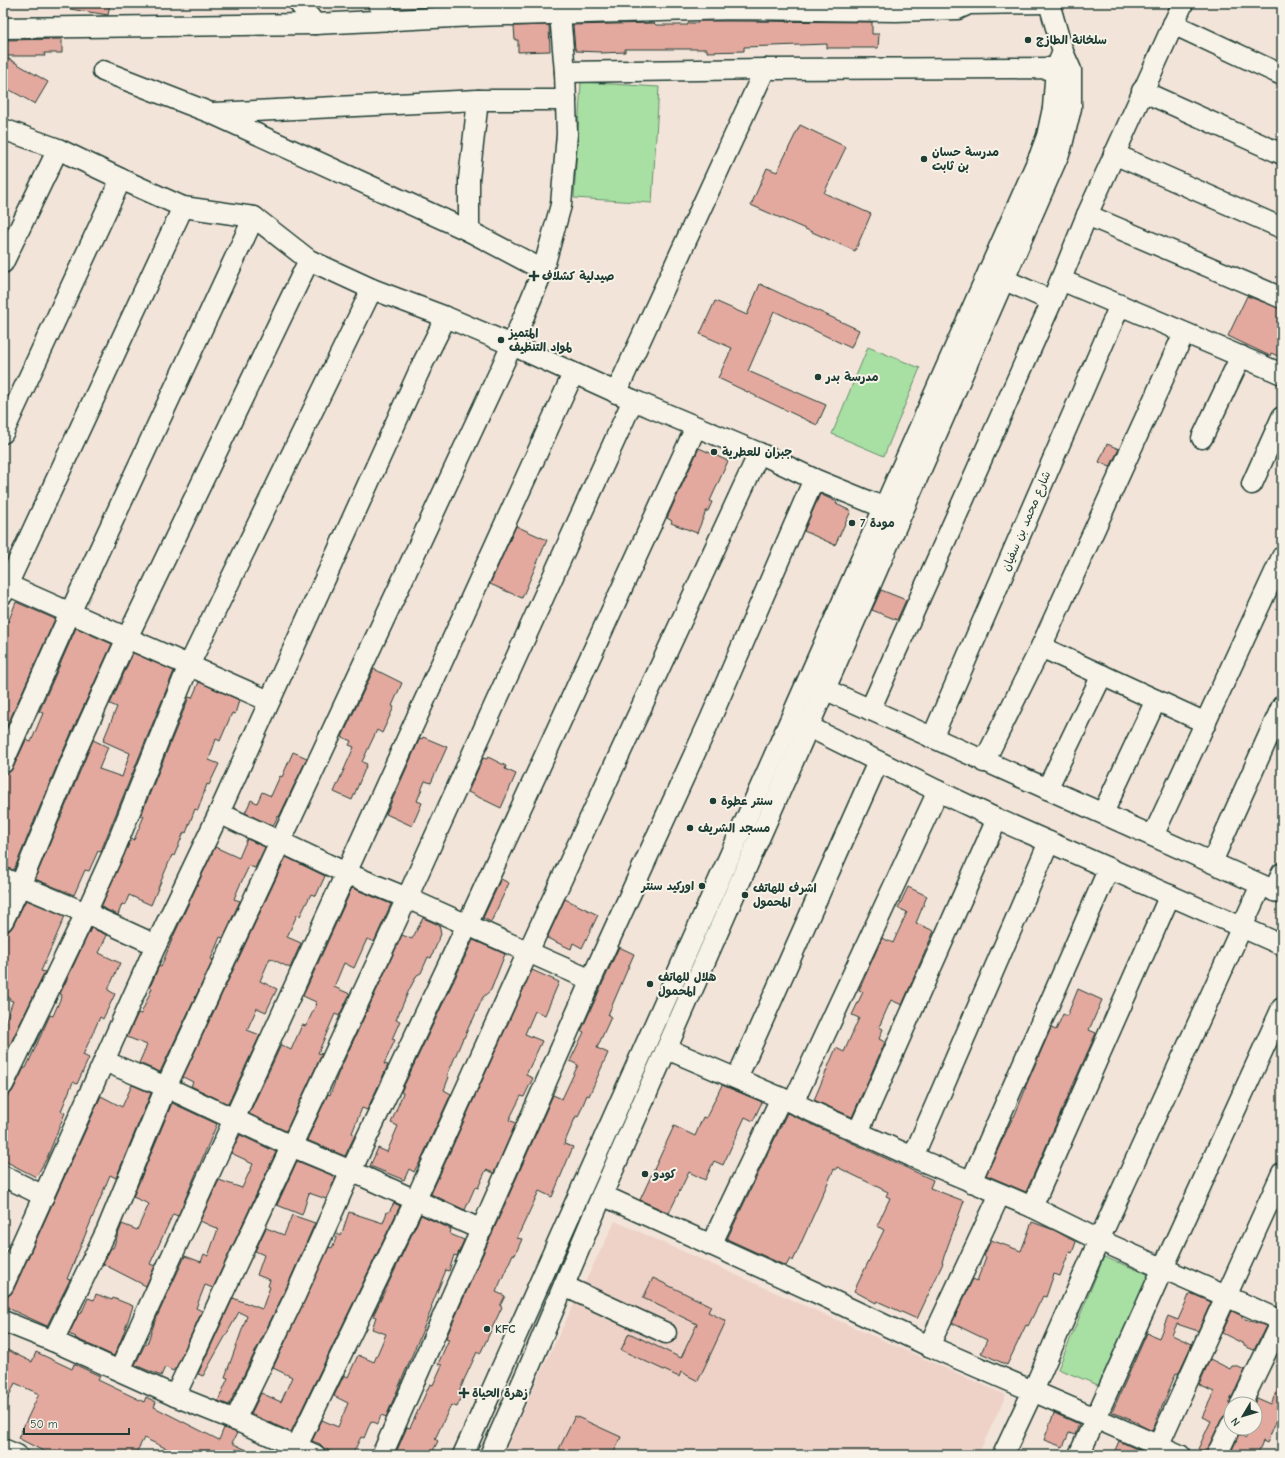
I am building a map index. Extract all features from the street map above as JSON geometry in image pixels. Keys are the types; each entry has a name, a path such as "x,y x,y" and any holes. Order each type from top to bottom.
{"street":[{"path":"299,3 315,24"},
{"path":"378,3 392,21"},
{"path":"3,28 315,24 392,21 468,9 731,6 958,9 969,3 1049,3 1071,108 1062,149 946,412 816,686 463,1455"},
{"path":"53,1341 107,1230 166,1087 512,345 544,270 561,205 567,134 566,72 556,8"},
{"path":"870,710 1052,301 1087,215 1176,10 1282,75"},
{"path":"566,72 1063,64"},
{"path":"816,686 884,508 1040,155 1047,136 1063,64"},
{"path":"175,1396 407,898 765,69"},
{"path":"102,71 211,113 468,230 544,270"},
{"path":"1142,91 1282,154"},
{"path":"211,113 478,100 566,100"},
{"path":"468,230 469,179 478,100"},
{"path":"3,129 58,149 183,207 254,217 309,260 372,289 446,317 512,345 573,374 884,508"},
{"path":"3,263 58,149"},
{"path":"1114,154 1282,228"},
{"path":"3,433 121,179"},
{"path":"183,207 4,587 70,613 269,701"},
{"path":"1087,215 1282,298"},
{"path":"3,763 70,613 254,217"},
{"path":"3,921 11,882 71,762 127,638 309,260"},
{"path":"1005,280 1052,301"},
{"path":"1061,280 1282,374"},
{"path":"3,1085 86,913 114,850 189,665 372,289"},
{"name":"شارع محمد بن سفيان","path":"932,738 1120,305"},
{"path":"3,1286 156,945 219,813 421,367 446,317"},
{"path":"984,762 1041,647 1184,333"},
{"path":"1202,438 1241,356"},
{"path":"120,1370 573,374"},
{"path":"1252,484 1282,417"},
{"path":"235,1420 295,1296 351,1171 467,925 696,427"},
{"path":"297,1446 416,1199 528,952 759,453"},
{"path":"382,1455 591,980 710,720 814,479"},
{"path":"1153,836 1282,557"},
{"path":"1041,647 1206,723"},
{"path":"1047,789 1102,675"},
{"path":"816,686 984,762 1212,862 1275,886 1242,927 1099,1240 1003,1455"},
{"path":"1103,813 1156,700"},
{"path":"1212,862 1282,706"},
{"path":"800,722 878,762 997,819 1282,945"},
{"path":"490,1455 602,1195 667,1049 800,722"},
{"path":"737,1078 878,762"},
{"path":"711,1245 787,1100 938,791"},
{"path":"219,813 346,873 407,898 591,980"},
{"path":"858,1132 997,819"},
{"path":"913,1157 1049,842"},
{"path":"972,1182 1109,868"},
{"path":"11,882 86,913 156,945"},
{"path":"1032,1208 1170,895"},
{"path":"1079,1455 1282,1008"},
{"path":"667,1049 787,1100 913,1157 1032,1208 1226,1297 1282,1320 1245,1396"},
{"path":"104,1061 166,1087 291,1146 416,1199 482,1230"},
{"path":"1156,1450 1282,1173"},
{"path":"3,1176 44,1196"},
{"path":"929,1346 1000,1194"},
{"path":"602,1195 929,1346 1095,1418 1156,1450 1180,1455"},
{"path":"564,1286 666,1333"},
{"path":"3,1321 53,1341 175,1396 297,1446 315,1455"},
{"path":"1217,1455 1226,1436"},
{"path":"3,1448 17,1455"}],"shaded area":[{"path":"615,1221 1006,1395 978,1455 503,1455 547,1359"}],"green space":[{"path":"581,82 659,87 652,203 574,198"},
{"path":"868,347 920,368 884,456 832,434"},
{"path":"1104,1257 1153,1276 1108,1389 1058,1369"}],"building":[{"path":"71,3 110,3 108,15 70,9"},
{"path":"698,21 872,22 872,34 879,34 878,48 827,48 827,44 744,47 744,51 707,52 707,49 625,49 625,52 601,53 576,51 575,49 573,25 654,23 656,25 688,25 688,23 698,23"},
{"path":"549,25 550,51 518,52 518,40 515,40 514,26"},
{"path":"62,39 62,53 44,53 45,56 4,56 48,82 35,104 3,86 3,40"},
{"path":"800,125 846,147 824,193 871,214 855,251 751,205 767,168 777,172"},
{"path":"760,284 859,330 851,348 774,311 748,371 826,405 817,425 718,378 732,348 700,334 715,301 747,315"},
{"path":"1247,296 1282,309 1282,358 1271,353 1270,356 1228,336"},
{"path":"1107,444 1119,449 1110,467 1099,462"},
{"path":"699,448 728,461 710,501 712,502 708,511 706,511 697,533 671,523 672,521 667,518"},
{"path":"820,494 851,511 835,545 804,531"},
{"path":"516,526 547,540 522,598 490,584"},
{"path":"881,590 906,600 897,620 872,610"},
{"path":"16,602 55,619 3,735 3,635"},
{"path":"76,628 112,644 60,758 14,870 3,867 3,774 9,772 13,768 26,740 31,742 43,713 39,712"},
{"path":"133,653 174,671 101,852 98,851 89,871 85,870 74,895 35,879 93,740 108,747 99,769 122,777 130,753 103,741 117,707 110,704"},
{"path":"374,669 402,683 392,706 394,707 382,733 377,730 362,762 367,764 352,800 334,792 354,747 349,745 351,741 342,737"},
{"path":"199,682 239,700 235,714 232,713 220,741 216,739 209,760 219,764 209,785 207,784 198,810 195,809 186,833 184,832 174,856 172,855 151,905 129,895 125,905 122,904 118,915 101,907 131,839 134,840 144,816 141,815 189,697 192,698"},
{"path":"423,737 447,747 431,783 425,781 417,801 422,803 412,826 386,814 420,738 422,739"},
{"path":"293,752 307,758 279,817 278,816 273,826 245,813 251,800 257,803 262,792 271,796 280,776 282,777"},
{"path":"488,757 506,766 505,769 516,774 501,808 468,792 483,758 487,759"},
{"path":"247,839 265,847 255,868 249,866 239,887 234,899 240,901 223,938 220,937 211,959 213,960 160,1072 139,1063 147,1045 127,1037 138,1013 141,1014 159,966 161,967 173,937 215,847 239,858"},
{"path":"286,857 325,876 316,896 311,894 300,916 297,915 287,937 301,943 290,968 270,958 260,981 277,989 266,1012 257,1008 247,1030 260,1035 228,1104 191,1086 193,1082 183,1077"},
{"path":"501,879 509,883 491,922 483,918"},
{"path":"908,887 927,896 916,923 934,931 902,1005 891,1000 879,1027 883,1029 879,1039 885,1042 852,1117 814,1100 836,1048 844,1052 859,1018 852,1015 863,992 859,990 882,938 893,943 907,912 898,908"},
{"path":"352,888 391,904 374,942 367,939 354,968 344,963 334,987 350,994 339,1016 335,1014 318,1053 322,1054 286,1131 249,1114 281,1045 291,1050 302,1025 306,1026 316,1005 316,1002 303,996"},
{"path":"565,899 598,915 582,948 573,943 571,949 547,938"},
{"path":"26,900 65,916 41,971 45,972 3,1059 3,1028 13,1001 9,1000 10,998 3,995 3,932 9,931 13,926"},
{"path":"423,918 439,925 441,934 431,958 428,957 421,973 417,975 409,990 396,1020 400,1021 392,1039 395,1040 384,1064 388,1065 367,1110 362,1108 352,1133 355,1135 345,1156 307,1140 328,1094 330,1095 338,1074 402,935 412,939"},
{"path":"91,928 107,935 99,953 120,963 108,990 115,994 103,1019 100,1017 83,1055 89,1058 77,1084 73,1082 61,1111 65,1113 47,1158 36,1177 3,1160 3,1096 9,1095 24,1068 26,1068 50,1015 53,1016 62,995 60,994"},
{"path":"473,940 505,954 491,990 483,997 447,1076 449,1077 444,1090 451,1094 418,1166 414,1172 409,1169 404,1180 370,1166 378,1148 387,1152 398,1126 391,1123 403,1093 401,1092"},
{"path":"619,947 634,954 608,1015 611,1017 597,1048 608,1053 589,1096 587,1095 578,1117 576,1116 564,1144 573,1147 552,1197 539,1191 517,1238 522,1239 515,1255 513,1254 496,1292 505,1296 500,1306 502,1307 480,1354 477,1352 464,1380 458,1395 462,1396 457,1407 451,1405 435,1439 438,1441 431,1455 395,1455 407,1427 410,1428 430,1384 433,1385 442,1365 438,1364 449,1339 446,1338 553,1095 562,1099 578,1065 570,1061 584,1032 581,1031"},
{"path":"532,970 559,982 545,1015 535,1011 525,1034 542,1041 526,1075 533,1078 524,1097 521,1096 509,1120 516,1123 494,1173 486,1170 478,1188 475,1187 465,1210 431,1194"},
{"path":"1078,989 1102,1000 1089,1030 1096,1033 1026,1192 986,1175 1014,1117 1051,1028 1056,1030 1063,1014 1067,1016"},
{"path":"132,1085 151,1093 116,1178 110,1175 67,1279 70,1280 47,1326 3,1306 8,1296 13,1291 101,1096 122,1107"},
{"path":"722,1085 762,1102 753,1121 745,1117 723,1165 714,1161 705,1180 689,1172 669,1213 640,1200 674,1126 695,1136 703,1117 706,1118"},
{"path":"172,1103 217,1124 178,1216 173,1214 150,1264 155,1266 146,1286 103,1264 111,1248 113,1248 122,1224 137,1230 149,1204 133,1197"},
{"path":"787,1113 933,1180 930,1188 964,1201 942,1262 943,1263 917,1319 877,1301 876,1303 854,1291 884,1230 877,1226 890,1198 886,1196 888,1192 837,1167 836,1170 834,1169 793,1261 790,1259 786,1266 727,1239"},
{"path":"240,1135 276,1152 213,1288 205,1285 196,1308 202,1311 177,1366 173,1371 165,1367 161,1376 135,1365 145,1344 147,1344 155,1321 185,1256 201,1262 204,1254 208,1256 218,1229 200,1221 219,1180 242,1188 253,1164 231,1153"},
{"path":"297,1161 336,1177 326,1199 309,1193 302,1215 277,1205"},
{"path":"394,1203 400,1206 291,1432 251,1414 261,1393 281,1402 292,1377 273,1368 329,1247 332,1248 338,1234 341,1236 349,1212 383,1223 387,1212 389,1212"},
{"path":"292,1215 315,1223 285,1291 229,1405 218,1401 228,1378 225,1377 247,1316 239,1312 203,1376 198,1374 233,1298 262,1309 270,1287 268,1286 270,1280 257,1275 264,1255 255,1251 266,1228 284,1235"},
{"path":"421,1215 451,1229 450,1234 464,1240 457,1256 454,1255 449,1271 446,1270 431,1307 432,1308 386,1417 381,1415 378,1424 371,1421 364,1438 361,1437 352,1455 339,1455 312,1441 322,1420 338,1427 348,1403 334,1396 344,1375 348,1377 358,1355 374,1362 386,1334 372,1329 376,1317 373,1316"},
{"path":"1032,1222 1054,1230 1076,1242 1072,1253 1069,1252 1060,1276 1054,1274 1046,1297 1043,1296 1028,1326 1026,1325 1007,1365 981,1353 987,1340 952,1323 973,1279 977,1281 986,1257 984,1256 991,1240 1021,1251"},
{"path":"653,1278 711,1306 708,1312 726,1321 698,1381 681,1372 679,1377 621,1350 629,1333 681,1358 697,1324 643,1298"},
{"path":"1190,1293 1211,1302 1198,1331 1177,1324 1172,1335 1192,1344 1178,1374 1176,1373 1152,1431 1138,1423 1112,1412 1147,1333 1159,1338 1168,1316 1178,1320"},
{"path":"96,1294 112,1300 113,1298 133,1306 114,1356 69,1334 79,1313 81,1314 88,1298 94,1300"},
{"path":"1232,1311 1242,1316 1242,1318 1266,1326 1254,1350 1222,1333"},
{"path":"3,1348 32,1362 36,1352 72,1369 74,1364 100,1376 98,1380 144,1402 146,1397 156,1402 154,1407 219,1440 224,1428 237,1433 232,1443 257,1455 180,1455 144,1438 135,1455 51,1455 18,1438 39,1394 15,1383 3,1409"},
{"path":"1210,1359 1230,1369 1232,1366 1236,1366 1245,1370 1232,1396 1223,1396 1223,1418 1206,1452 1198,1449 1211,1421 1202,1417 1214,1392 1199,1385"},
{"path":"1282,1379 1282,1421 1277,1419 1267,1443 1263,1441 1257,1455 1230,1455 1238,1436 1246,1438 1247,1436 1263,1436 1263,1401 1271,1404"},
{"path":"1054,1413 1079,1424 1075,1435 1069,1433 1063,1447 1044,1440"},
{"path":"575,1416 621,1437 613,1455 573,1455 559,1449"},
{"path":"1119,1441 1143,1452 1143,1455 1113,1455"}],"place":[{"name":"سلخانة الطازج","path":"1028,40"},
{"name":"مدرسة حسان بن ثابت","path":"924,159"},
{"name":"صيدلية كشلاف","path":"534,276"},
{"name":"المتميز لمواد التنظيف","path":"501,340"},
{"name":"مدرسة بدر","path":"818,377"},
{"name":"جبران للعطرية","path":"714,452"},
{"name":"مودة 7","path":"852,523"},
{"name":"سنتر عطوة","path":"713,801"},
{"name":"مسجد الشريف","path":"690,828"},
{"name":"اوركيد سنتر","path":"702,886"},
{"name":"اشرف للهاتف المحمول","path":"745,895"},
{"name":"هلال للهاتف المحمول","path":"650,984"},
{"name":"كودو","path":"645,1174"},
{"name":"KFC","path":"487,1329"},
{"name":"زهرة الحياة","path":"464,1393"}]}
